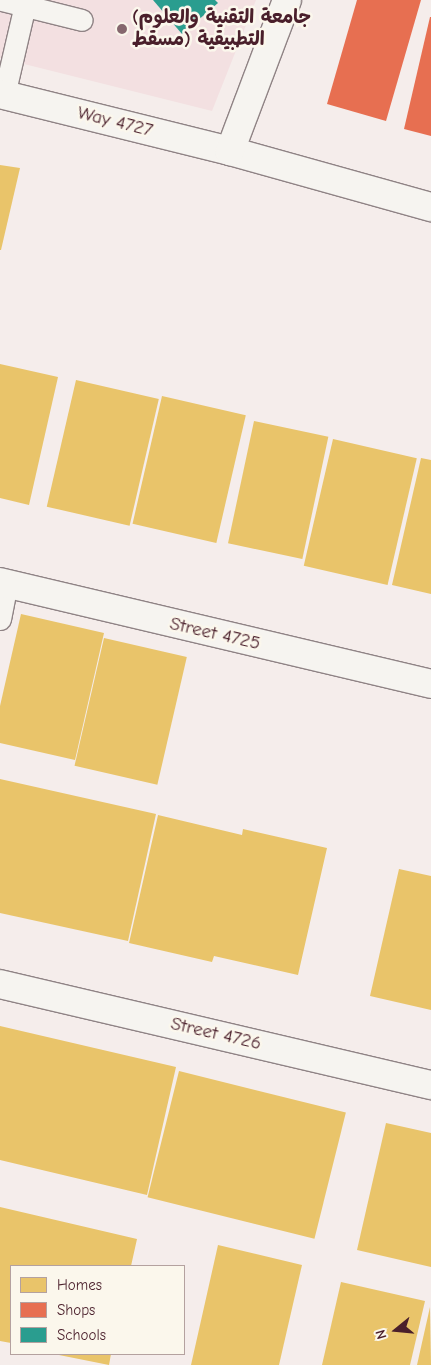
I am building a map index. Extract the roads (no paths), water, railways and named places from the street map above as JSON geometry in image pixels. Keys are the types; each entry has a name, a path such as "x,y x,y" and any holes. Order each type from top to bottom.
{"street":[{"path":"230,151 287,0"},
{"name":"Way 4727","path":"2,94 230,151 431,206"},
{"name":"Street 4725","path":"3,583 431,684"},
{"name":"Street 4726","path":"0,984 431,1085"}],"lane":[{"path":"2,0 82,20"},
{"path":"2,94 25,6"},
{"path":"0,619 3,583"}],"place":[{"name":"(جامعة التقنية والعلوم التطبيقية (مسقط","path":"122,29"}]}
